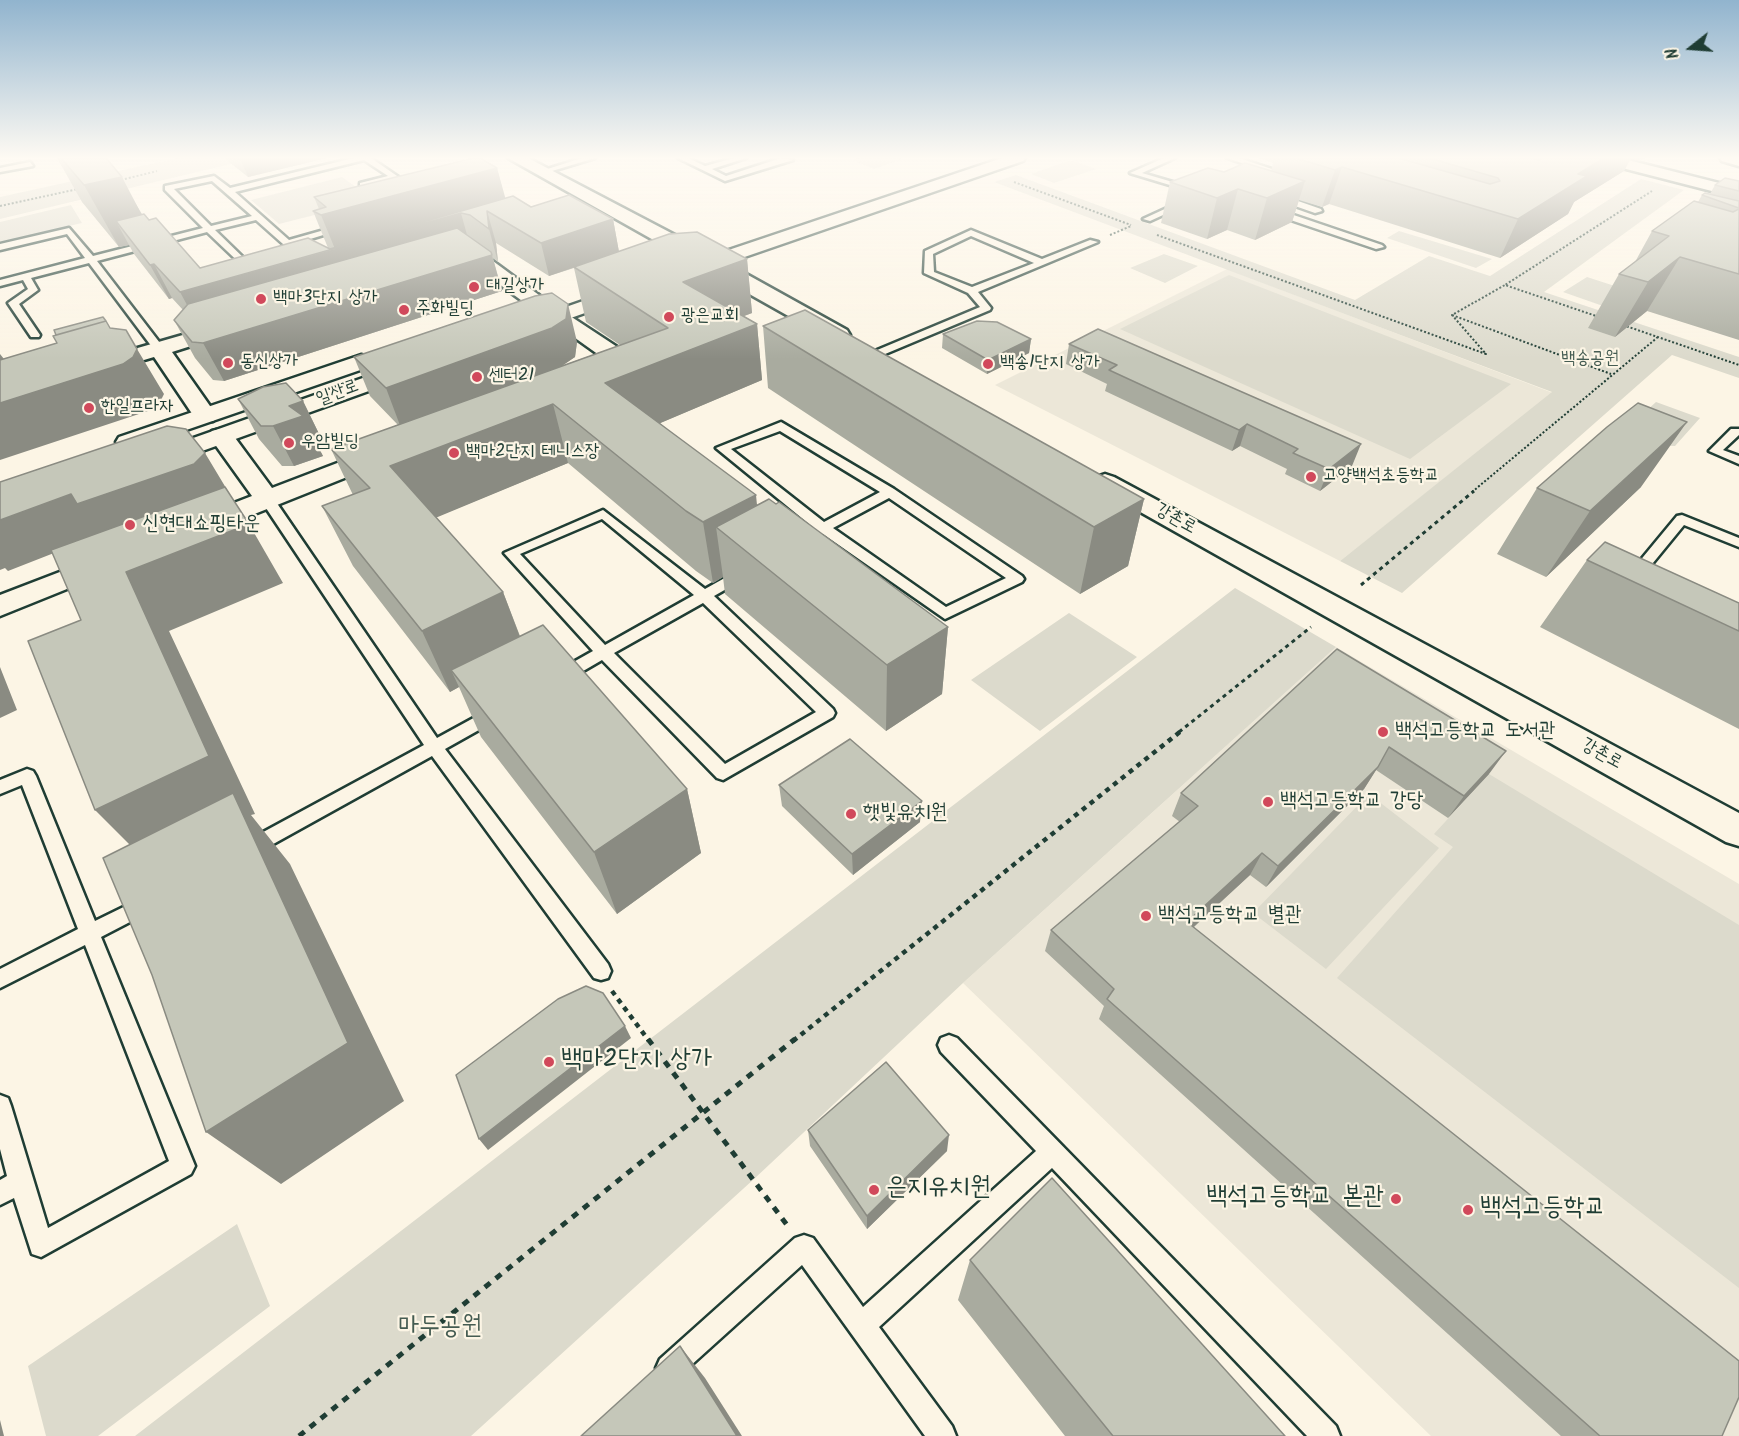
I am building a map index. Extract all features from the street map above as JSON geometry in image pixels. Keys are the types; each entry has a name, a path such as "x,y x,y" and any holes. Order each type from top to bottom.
{"main road":[{"path":"649,225 702,251 906,372"},
{"path":"667,266 702,251 790,225"},
{"path":"438,264 471,254 536,302"},
{"path":"514,310 620,272"},
{"path":"508,333 646,285"},
{"path":"557,316 623,361 579,378"},
{"path":"80,372 248,322"},
{"path":"159,349 205,416"},
{"name":"일산로","path":"110,448 381,355"},
{"name":"일산로","path":"133,467 433,360"},
{"path":"221,436 267,499"},
{"path":"178,535 401,447"},
{"name":"강촌로","path":"1083,470 1739,831"},
{"path":"0,606 134,553"}],"lane":[{"path":"205,225 248,268 305,253 288,243 267,225"},
{"path":"1,281 26,277 228,225"},
{"path":"288,243 354,225"},
{"path":"1314,225 1379,247"},
{"path":"0,247 69,231 159,349"},
{"path":"874,355 986,309 972,291 929,273 928,253 971,233 1043,263"},
{"path":"972,291 1093,242"},
{"path":"26,277 33,290 13,303 35,335"},
{"path":"782,426 888,492 1017,579 945,614 823,528 722,448 782,426"},
{"path":"1735,432 1715,451 1739,460"},
{"path":"783,550 888,492"},
{"path":"267,499 435,748 600,971"},
{"path":"603,514 704,595 827,713 723,773 603,652 511,553 603,514"},
{"path":"1621,592 1682,519 1739,543"},
{"path":"544,686 753,567"},
{"path":"238,855 514,703"},
{"path":"0,787 27,776 183,1166 41,1245 10,1187 0,1106"},
{"path":"0,979 165,894"},
{"path":"949,1045 1326,1436"},
{"path":"861,1326 1052,1152"},
{"path":"655,1381 804,1247 942,1436"}],"path":[{"path":"1452,315 1599,225"},
{"path":"1093,242 1133,226 1486,354 1452,315"},
{"path":"1504,285 1603,318"},
{"path":"1452,315 1611,374"},
{"path":"1614,322 1739,365"},
{"path":"1361,585 1658,337"},
{"path":"299,1436 1313,624"},
{"path":"600,971 616,997 804,1247"}],"shaded area":[{"name":"고양백석초등학교","path":"1227,269 1553,393 1340,561 995,385"},
{"name":"백석고등학교","path":"1336,647 1739,884 1739,1436 1431,1436 963,983"}],"green space":[{"path":"0,225 73,225 0,242"},
{"name":"백송공원","path":"1108,225 1152,225 1355,300 1429,256 1490,276 1569,225 1636,225 1544,292 1739,357 1739,378 1672,355 1402,593 1340,561 1552,392"},
{"path":"1399,231 1492,259 1476,268 1387,238"},
{"path":"1164,254 1198,266 1165,283 1130,268"},
{"path":"1229,275 1511,384 1410,459 1120,329"},
{"path":"1587,277 1624,289 1620,312 1563,292"},
{"path":"1656,402 1700,418 1675,446 1650,445 1621,434"},
{"name":"마두공원","path":"1235,588 1336,647 963,983 754,1179 471,1436 135,1436"},
{"path":"1069,613 1137,657 1040,731 971,680"},
{"path":"1489,774 1739,925 1739,1288 1337,978 1453,847 1434,834"},
{"path":"1369,794 1439,848 1326,969 1253,913"},
{"path":"237,1224 270,1306 98,1436 46,1436 28,1366"}],"building":[{"path":"119,225 162,225 200,268 308,238 330,249 418,225 180,292 154,264 150,265"},
{"path":"511,225 595,225 541,243"},
{"path":"1660,225 1739,225 1739,274 1680,257 1648,282 1619,274 1669,236 1652,231"},
{"path":"457,228 492,255 203,343 192,342 174,320 188,304"},
{"path":"697,232 747,259 683,282 757,324 605,383 756,495 703,522 686,511 553,404 390,466 503,592 422,631 322,506 370,488 331,449 668,328 574,267 669,234"},
{"path":"552,293 568,304 566,319 552,328 386,388 354,357 535,296"},
{"path":"805,310 1144,499 1094,527 763,326"},
{"path":"103,317 106,321 56,335 54,330"},
{"path":"106,321 110,328 126,330 137,349 133,357 123,364 0,403 0,360 57,343 53,336"},
{"path":"977,321 997,322 1031,339 988,360 943,334"},
{"path":"1098,329 1361,444 1329,469 1293,453 1298,449 1247,424 1239,430 1109,370 1117,365 1069,344"},
{"path":"286,383 303,401 289,406 303,416 273,426 261,426 238,399 263,387"},
{"path":"1638,403 1687,422 1590,511 1537,488 1607,427"},
{"path":"167,426 186,429 205,453 194,464 77,504 71,494 0,520 0,482"},
{"path":"225,487 249,524 126,572 209,756 95,810 28,641 81,620 51,550"},
{"path":"769,499 776,504 779,502 948,627 887,665 716,527"},
{"path":"1605,542 1739,603 1739,631 1587,560"},
{"path":"543,625 687,789 594,852 451,670"},
{"path":"1337,649 1506,751 1464,796 1389,747 1378,767 1278,866 1262,853 1187,922 1739,1361 1739,1397 1722,1436 1600,1436 1107,999 1114,989 1051,930 1198,806 1181,793"},
{"name":"햇빛유치원","path":"850,739 922,801 852,854 779,785"},
{"path":"233,793 348,1043 206,1132 152,975 103,858"},
{"name":"백마2단지 상가","path":"586,986 603,993 625,1026 479,1139 456,1075 558,999"},
{"name":"은지유치원","path":"886,1062 949,1135 867,1216 808,1130"},
{"path":"1052,1178 1285,1436 1113,1436 970,1260"},
{"path":"680,1346 737,1436 581,1436"}],"place":[{"name":"대길상가","path":"474,287"},
{"name":"백마3단지 상가","path":"261,299"},
{"name":"주화빌딩","path":"404,310"},
{"name":"광은교회","path":"669,317"},
{"name":"동신상가","path":"228,363"},
{"name":"백송1단지 상가","path":"988,364"},
{"name":"센터21","path":"477,377"},
{"name":"한일프라자","path":"89,408"},
{"name":"우암빌딩","path":"289,443"},
{"name":"백마2단지 테니스장","path":"454,453"},
{"name":"고양백석초등학교","path":"1311,477"},
{"name":"신현대쇼핑타운","path":"130,525"},
{"name":"백석고등학교 도서관","path":"1383,732"},
{"name":"백석고등학교 강당","path":"1268,802"},
{"name":"햇빛유치원","path":"851,814"},
{"name":"백석고등학교 별관","path":"1146,916"},
{"name":"백마2단지 상가","path":"549,1062"},
{"name":"은지유치원","path":"874,1190"},
{"name":"백석고등학교 본관","path":"1396,1199"},
{"name":"백석고등학교","path":"1468,1210"}]}
